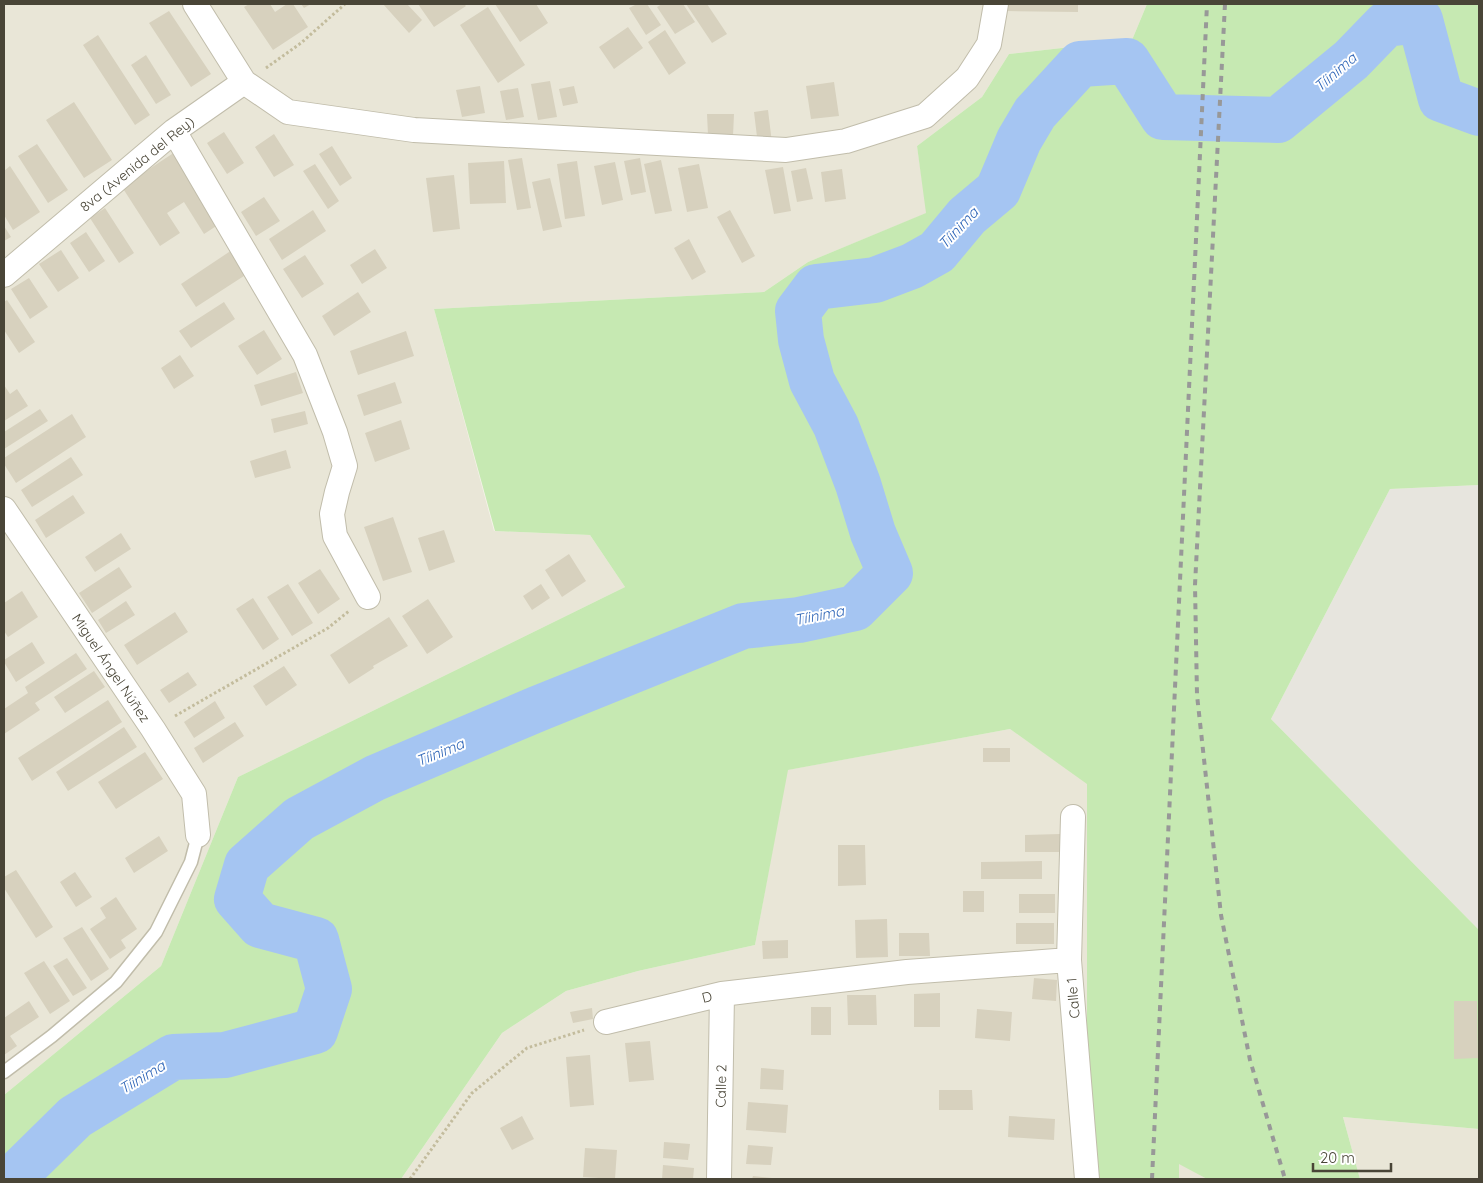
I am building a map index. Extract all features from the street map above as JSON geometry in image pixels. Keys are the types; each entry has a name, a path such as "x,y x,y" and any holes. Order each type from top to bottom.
{"street":[{"path":"195,4 244,82 288,112 414,130 786,150 846,141 925,116 967,78 989,44 996,4"},
{"name":"8va (Avenida del Rey)","path":"4,276 174,131 244,82"},
{"path":"174,131 305,354 335,432 345,466 332,514 335,536 368,597"},
{"name":"Miguel Ángel Núñez","path":"4,509 153,729 194,794 198,835"},
{"name":"Calle 1","path":"1073,817 1070,960 1087,1179"},
{"name":"D","path":"606,1022 722,994 907,972 1070,960"},
{"name":"Calle 2","path":"720,1179 722,994"}],"lane":[{"path":"4,1072 52,1036 116,982 156,932 191,862 198,835"}],"path":[{"path":"244,82 301,43 345,4"},
{"path":"153,729 328,628 368,597"},
{"path":"410,1179 472,1093 527,1048 606,1022"}],"shaded area":[{"path":"4,4 1147,4 1132,40 1009,54 982,97 917,146 927,213 808,262 764,292 434,309 494,531 590,535 625,587 238,777 161,966 4,1095"},
{"path":"1479,485 1479,930 1271,719 1390,489"},
{"path":"1010,729 1087,783 1087,1179 401,1179 502,1033 566,991 638,971 755,945 787,770"},
{"path":"1343,1117 1479,1129 1479,1179 1360,1179"},
{"path":"1179,1163 1207,1179 1179,1179"}],"green space":[{"path":"1147,4 1479,4 1479,485 1390,489 1271,719 1479,930 1479,1129 1343,1117 1360,1179 1207,1179 1179,1164 1179,1179 1087,1179 1087,784 1010,729 788,770 755,945 638,971 566,991 502,1033 401,1179 4,1179 4,1095 161,966 238,777 625,587 590,535 495,531 434,309 764,292 808,262 926,213 917,146 982,97 1009,54 1132,40"}],"building":[{"path":"249,4 270,4 275,12 287,4 293,4 308,27 273,50 244,7"},
{"path":"301,4 311,4 304,8"},
{"path":"383,4 407,4 422,20 409,33"},
{"path":"418,4 464,4 466,6 434,27"},
{"path":"495,4 536,4 548,23 520,42"},
{"path":"637,4 647,4 661,25 646,35 629,8"},
{"path":"662,4 683,4 695,22 675,34 657,7"},
{"path":"686,4 707,4 727,34 712,43"},
{"path":"1007,4 1078,4 1078,12 1006,11"},
{"path":"488,7 525,65 498,83 460,25"},
{"path":"169,11 211,74 191,87 149,23"},
{"path":"628,27 643,48 614,69 599,47"},
{"path":"665,30 686,63 669,75 648,42"},
{"path":"98,35 150,115 135,125 83,45"},
{"path":"146,55 171,95 156,104 131,65"},
{"path":"550,81 557,117 538,120 531,84"},
{"path":"834,82 839,116 811,119 806,86"},
{"path":"480,86 485,113 462,117 456,90"},
{"path":"574,86 578,103 563,106 559,89"},
{"path":"518,88 524,117 506,120 500,91"},
{"path":"74,102 112,160 84,178 46,120"},
{"path":"768,110 772,143 758,145 754,112"},
{"path":"707,114 734,114 733,136 708,135"},
{"path":"224,132 244,163 227,174 207,143"},
{"path":"274,134 294,165 274,177 255,147"},
{"path":"37,144 68,190 48,203 18,156"},
{"path":"332,146 352,178 340,186 319,154"},
{"path":"175,152 221,223 204,234 184,202 167,213 180,233 160,246 122,187"},
{"path":"522,158 531,208 517,210 508,160"},
{"path":"640,158 646,192 631,195 624,161"},
{"path":"661,160 672,211 655,214 644,164"},
{"path":"504,161 506,203 470,204 468,163"},
{"path":"577,161 585,216 565,219 557,164"},
{"path":"615,162 623,200 602,205 594,166"},
{"path":"315,164 339,201 328,209 303,171"},
{"path":"699,164 708,208 687,212 678,168"},
{"path":"10,166 40,212 13,230 4,215 4,171"},
{"path":"783,167 791,211 774,214 765,170"},
{"path":"806,168 813,199 797,202 791,171"},
{"path":"842,169 846,199 825,202 821,172"},
{"path":"454,175 460,229 433,232 426,178"},
{"path":"550,178 562,227 543,231 532,182"},
{"path":"264,197 280,221 256,236 241,212"},
{"path":"105,208 134,253 119,263 90,218"},
{"path":"313,210 326,231 282,260 269,239"},
{"path":"730,210 755,256 742,263 717,217"},
{"path":"4,226 11,237 4,241"},
{"path":"86,232 105,261 89,272 70,243"},
{"path":"689,239 706,272 692,280 674,248"},
{"path":"375,249 387,268 362,284 350,265"},
{"path":"61,250 79,278 58,292 39,264"},
{"path":"232,250 247,274 196,307 181,284"},
{"path":"305,255 324,284 302,298 283,269"},
{"path":"29,278 48,307 30,319 11,289"},
{"path":"358,292 371,312 334,336 322,316"},
{"path":"7,300 35,342 19,353 4,330 4,302"},
{"path":"224,302 235,319 191,348 179,331"},
{"path":"264,330 282,359 257,375 238,346"},
{"path":"406,331 414,356 358,375 350,351"},
{"path":"180,355 194,376 174,389 161,368"},
{"path":"296,372 303,393 261,406 254,385"},
{"path":"395,382 402,403 364,416 357,395"},
{"path":"4,385 10,394 17,389 28,406 4,421"},
{"path":"40,409 48,421 4,449 4,432"},
{"path":"305,411 308,424 274,433 271,419"},
{"path":"72,414 86,437 16,483 4,464 4,458"},
{"path":"401,420 410,449 375,462 365,433"},
{"path":"286,450 291,468 255,478 250,461"},
{"path":"71,457 83,475 32,507 21,490"},
{"path":"73,495 85,513 46,538 35,520"},
{"path":"393,517 412,572 383,581 364,527"},
{"path":"444,530 455,562 429,571 418,538"},
{"path":"121,533 131,549 95,572 85,557"},
{"path":"569,554 586,581 562,597 545,570"},
{"path":"119,567 132,587 92,613 79,593"},
{"path":"320,569 340,599 318,614 298,583"},
{"path":"288,584 313,623 292,636 267,597"},
{"path":"541,584 550,598 532,610 523,596"},
{"path":"22,591 38,617 8,637 4,631 4,603"},
{"path":"253,598 279,639 263,650 236,609"},
{"path":"428,599 453,637 427,654 402,616"},
{"path":"126,601 135,615 106,633 98,620"},
{"path":"175,612 188,632 137,665 124,645"},
{"path":"389,617 408,646 373,666 374,668 349,684 330,655"},
{"path":"32,642 45,663 16,682 4,660"},
{"path":"76,653 87,669 35,703 40,710 4,734 4,709 28,693 25,687"},
{"path":"284,666 297,685 266,706 253,686"},
{"path":"94,671 105,687 65,713 54,697"},
{"path":"188,672 197,685 169,703 160,690"},
{"path":"108,700 122,722 32,781 18,758"},
{"path":"215,701 225,718 194,738 184,722"},
{"path":"235,722 244,736 203,763 194,748"},
{"path":"124,727 137,747 68,791 56,772"},
{"path":"983,748 1010,748 1010,762 983,762"},
{"path":"145,752 163,779 116,809 98,782"},
{"path":"1060,834 1060,852 1025,852 1025,835"},
{"path":"159,836 168,851 134,873 125,858"},
{"path":"838,845 865,845 866,885 838,886"},
{"path":"1042,861 1042,879 981,879 981,862"},
{"path":"16,870 53,927 36,938 4,888 4,877"},
{"path":"75,872 92,897 76,907 60,882"},
{"path":"963,891 984,891 984,912 963,912"},
{"path":"1019,894 1055,894 1055,913 1019,913"},
{"path":"116,897 137,929 121,940 126,948 110,959 90,929 106,918 100,908"},
{"path":"887,919 888,957 856,958 855,920"},
{"path":"1016,923 1054,923 1054,944 1016,944"},
{"path":"82,927 109,969 91,981 63,938"},
{"path":"899,933 929,933 930,956 899,956"},
{"path":"788,940 788,958 763,959 762,941"},
{"path":"67,958 87,988 73,996 53,966"},
{"path":"44,961 70,1001 50,1014 24,973"},
{"path":"1034,978 1057,980 1056,1001 1032,999"},
{"path":"940,993 940,1027 914,1027 914,994"},
{"path":"847,995 876,995 877,1025 848,1025"},
{"path":"29,1001 39,1017 10,1036 17,1046 4,1055 4,1018"},
{"path":"1454,1001 1477,1001 1478,1058 1454,1059"},
{"path":"811,1007 831,1007 831,1035 811,1035"},
{"path":"592,1008 593,1019 573,1023 570,1012"},
{"path":"977,1009 1012,1012 1010,1041 975,1038"},
{"path":"650,1041 654,1080 629,1082 625,1043"},
{"path":"590,1055 594,1105 570,1107 566,1057"},
{"path":"761,1068 784,1070 783,1090 760,1089"},
{"path":"939,1090 972,1090 973,1110 939,1110"},
{"path":"748,1102 788,1105 786,1133 746,1130"},
{"path":"522,1116 534,1139 512,1150 500,1128"},
{"path":"1009,1116 1055,1119 1054,1140 1008,1137"},
{"path":"664,1142 690,1144 688,1160 663,1158"},
{"path":"748,1145 773,1147 771,1165 746,1164"},
{"path":"585,1148 617,1150 615,1179 583,1177"},
{"path":"663,1165 694,1168 693,1179 662,1179"},
{"path":"753,1176 772,1178 772,1179 752,1179"}],"waterway":[{"name":"Tíinima","path":"12,1179 75,1117 173,1057 225,1055 315,1031 329,989 316,940 260,925 237,899 247,865 299,819 375,778 537,709 743,626 799,620 855,608 890,573 873,533 858,484 836,426 812,381 801,340 798,311 816,287 875,280 912,266 937,252 967,216 998,190 1019,140 1035,113 1080,64 1127,61 1163,117 1278,120 1351,60 1386,24 1420,20 1441,99 1479,113"}],"railway":[{"path":"1152,1179 1207,4"},
{"path":"1225,4 1195,585 1197,695 1221,915 1250,1060 1285,1179"}]}
